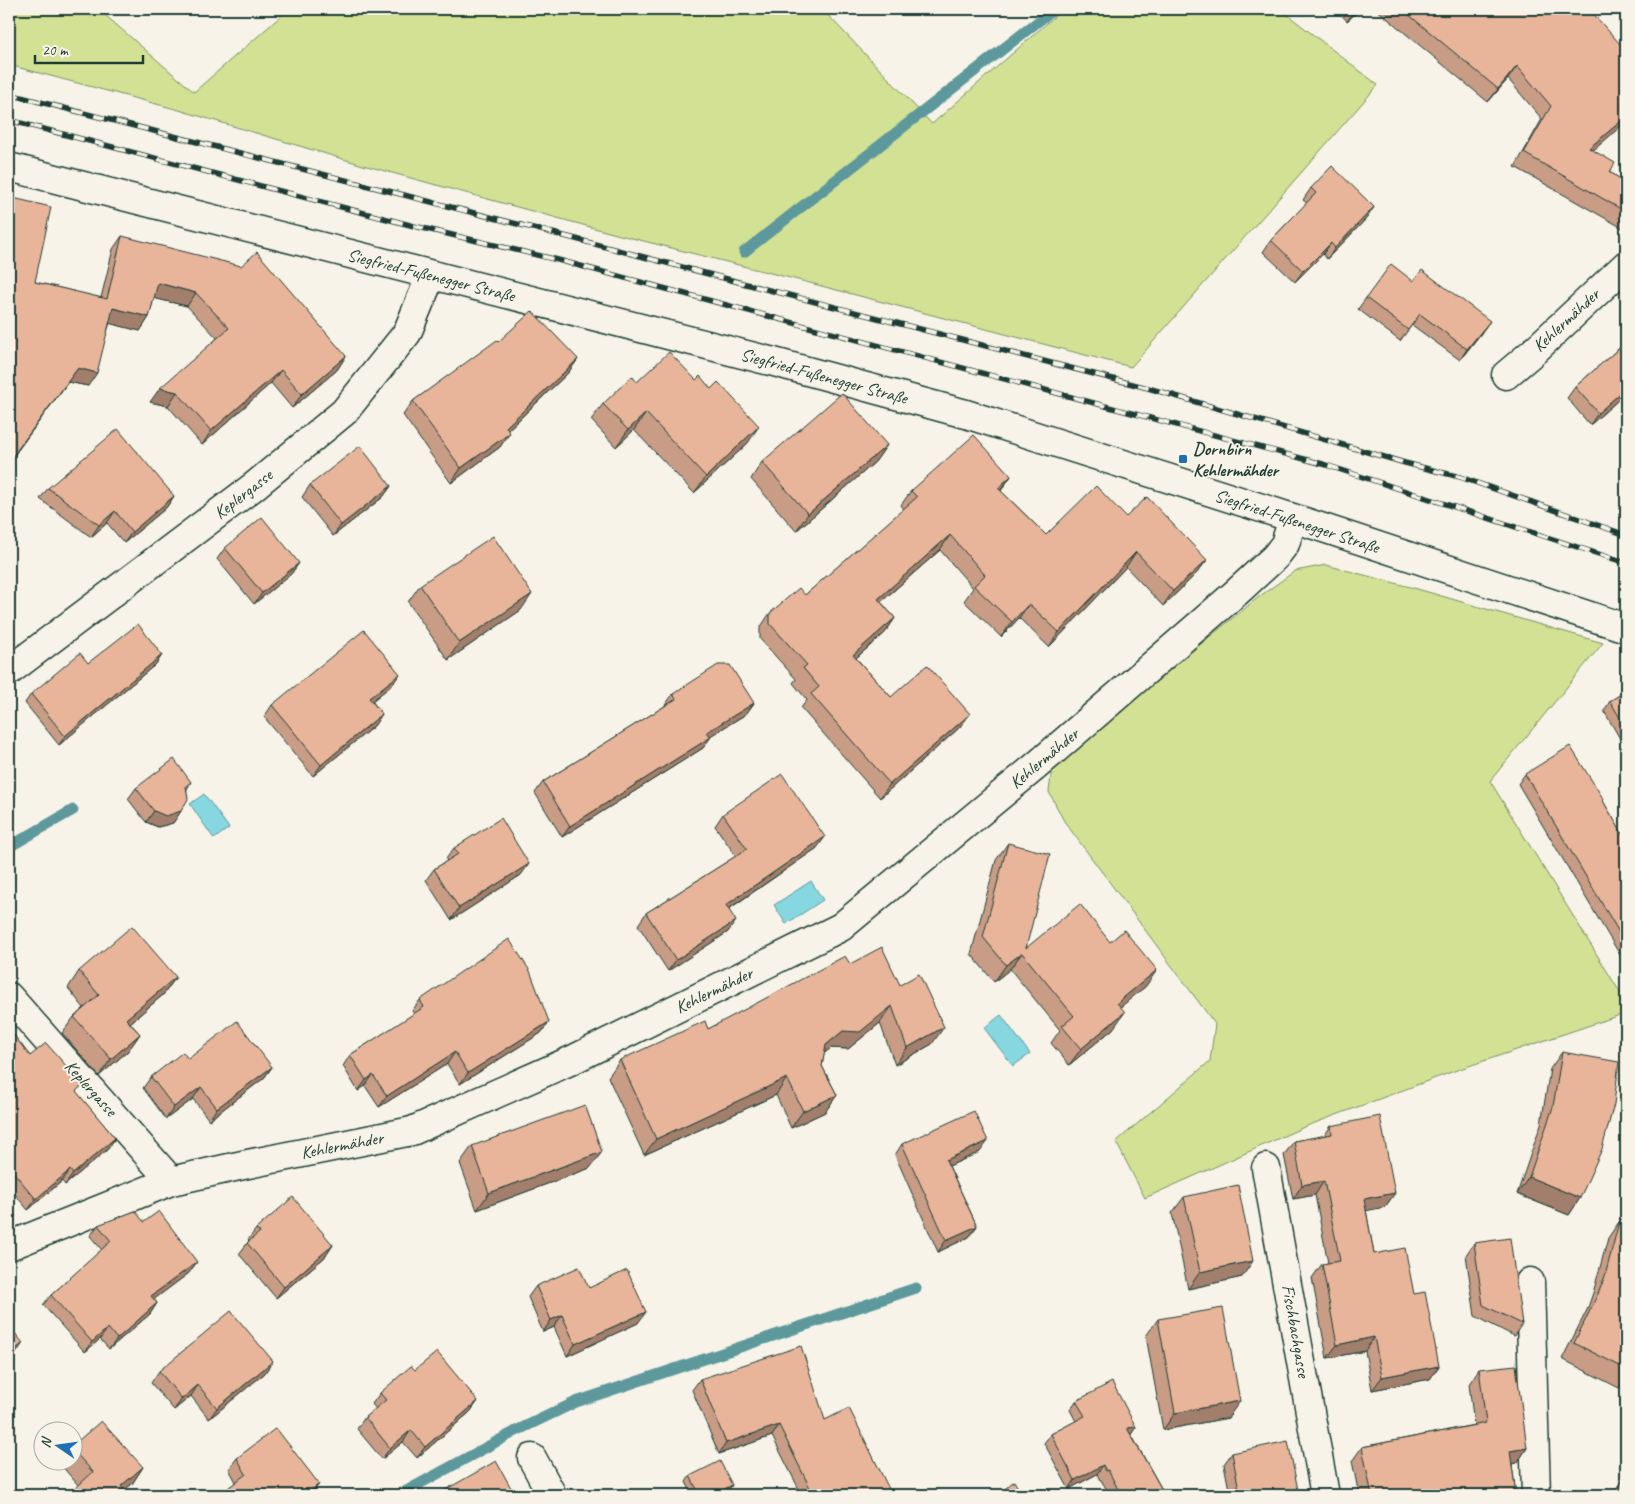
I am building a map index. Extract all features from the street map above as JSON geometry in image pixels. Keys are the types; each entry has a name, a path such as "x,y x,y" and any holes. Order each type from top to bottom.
{"street":[{"name":"Siegfried-Fußenegger Straße","path":"9,167 765,360 966,414 1293,518 1626,628"},
{"name":"Kehlermähder","path":"1506,375 1626,265"},
{"name":"Keplergasse","path":"9,671 253,487 344,412 407,333 431,276"},
{"name":"Kehlermähder","path":"9,1246 171,1181 412,1131 572,1060 841,927 1036,766 1244,587 1276,557 1285,544 1293,518"},
{"name":"Keplergasse","path":"9,996 171,1181"},
{"name":"Fischbachgasse","path":"1266,1168 1325,1495"},
{"path":"1530,1282 1536,1495"},
{"path":"532,1458 552,1495"}],"green space":[{"path":"9,9 98,9 194,92 289,9 822,9 932,124 1063,9 1280,9 1378,85 1131,367 616,234 363,165 179,110 9,65"},
{"path":"1326,565 1414,588 1603,643 1490,781 1626,1002 1626,1013 1457,1070 1304,1127 1145,1198 1116,1142 1210,1061 1215,1024 1064,821 1049,792 1052,767 1064,755 1260,596 1295,571"}],"water":[{"path":"204,794 229,828 214,839 190,804"},
{"path":"811,881 823,900 786,924 774,905"},
{"path":"1001,1015 1030,1054 1013,1066 984,1028"}],"building":[{"path":"1402,9 1589,9 1620,44 1626,38 1626,117 1589,148 1615,163 1610,172 1626,183 1626,212 1524,153 1551,106 1517,66 1498,89"},
{"path":"1332,166 1374,207 1335,248 1331,243 1303,271 1271,240 1316,193 1311,188"},
{"path":"9,197 51,207 35,282 107,299 122,236 241,266 257,252 346,356 302,394 281,370 211,431 177,392 160,388 229,328 196,293 158,283 149,317 113,308 97,373 78,368 12,457 9,455"},
{"path":"1391,264 1413,281 1422,270 1490,321 1467,349 1420,314 1408,330 1366,298"},
{"path":"532,311 578,359 506,427 510,433 461,468 413,401 497,340 498,342"},
{"path":"1626,342 1626,388 1598,413 1575,387"},
{"path":"669,352 696,380 700,376 711,389 718,382 759,426 706,477 646,413 628,430 603,404 632,376 637,382"},
{"path":"842,393 887,445 808,514 762,462"},
{"path":"118,429 174,496 132,532 115,511 99,525 48,488"},
{"path":"974,435 1011,476 998,488 1046,535 1096,486 1126,517 1147,497 1207,560 1173,591 1136,552 1059,632 1029,604 1012,622 974,586 985,575 950,535 878,599 895,618 853,655 891,697 927,665 970,714 890,784 811,694 819,687 803,668 807,665 770,624 770,613 799,588 805,595 917,497 911,491"},
{"path":"360,446 391,486 341,525 310,485"},
{"path":"262,517 299,563 262,593 225,548"},
{"path":"493,536 532,594 459,643 420,585"},
{"path":"138,624 162,655 65,736 31,694 80,653 88,663"},
{"path":"364,630 400,674 369,698 382,714 321,765 272,705"},
{"path":"718,665 730,665 754,703 707,732 711,737 570,826 543,782 676,699 673,694"},
{"path":"1626,691 1626,728 1610,701"},
{"path":"1570,746 1604,800 1626,840 1626,944 1525,774"},
{"path":"174,759 191,782 186,786 188,799 181,811 166,816 154,811 136,788"},
{"path":"782,774 825,837 726,905 736,921 676,960 646,913 747,849 723,814"},
{"path":"501,818 529,864 459,908 434,869 458,854 454,848"},
{"path":"1008,843 1050,854 1026,948 1080,904 1110,942 1124,930 1157,970 1117,1003 1125,1012 1081,1049 1062,1026 1074,1016 1022,953 1006,965 983,937"},
{"path":"132,926 176,977 126,1019 140,1034 111,1059 74,1017 99,995 79,971"},
{"path":"509,939 530,971 549,1022 468,1073 455,1052 387,1096 373,1075 366,1080 350,1055 424,1007 420,1000"},
{"path":"882,947 900,985 919,974 944,1027 907,1048 892,1006 860,1032 843,1031 826,1045 822,1066 837,1095 803,1111 787,1078 656,1139 620,1060 705,1021 708,1029 845,956 850,964"},
{"path":"237,1021 272,1067 217,1108 201,1087 174,1107 151,1077 183,1052 188,1059"},
{"path":"9,1029 30,1056 46,1043 83,1085 76,1091 115,1138 73,1174 70,1170 36,1199 9,1167"},
{"path":"1562,1052 1619,1062 1614,1104 1602,1149 1580,1198 1529,1177 1553,1107"},
{"path":"585,1105 602,1152 489,1193 472,1146"},
{"path":"974,1111 988,1141 946,1160 977,1226 946,1240 902,1144"},
{"path":"1380,1116 1395,1193 1364,1199 1374,1254 1405,1248 1414,1294 1425,1292 1439,1366 1382,1377 1374,1337 1337,1345 1322,1264 1340,1261 1324,1181 1302,1185 1294,1141 1332,1134 1331,1126"},
{"path":"1238,1185 1253,1261 1200,1272 1184,1197"},
{"path":"293,1197 333,1245 284,1287 247,1243 260,1232 256,1229"},
{"path":"135,1211 144,1222 159,1211 197,1262 151,1296 157,1303 117,1339 108,1328 92,1342 51,1295 111,1241 98,1225"},
{"path":"1619,1222 1626,1223 1626,1369 1574,1343 1605,1276"},
{"path":"1510,1238 1522,1324 1483,1305 1474,1243"},
{"path":"579,1267 589,1288 627,1270 646,1312 575,1344 562,1315 551,1320 536,1286"},
{"path":"1223,1308 1240,1401 1175,1413 1158,1319"},
{"path":"231,1311 273,1361 217,1408 198,1385 182,1399 159,1371"},
{"path":"9,1326 23,1343 9,1355"},
{"path":"801,1346 825,1420 849,1408 892,1495 810,1495 813,1494 779,1425 726,1443 700,1379"},
{"path":"437,1352 478,1401 425,1447 411,1430 390,1448 365,1417 386,1400 380,1393 411,1366 415,1370"},
{"path":"1516,1365 1527,1448 1510,1451 1516,1495 1372,1495 1362,1447 1486,1423 1479,1369"},
{"path":"1112,1382 1136,1427 1127,1428 1165,1495 1121,1495 1108,1470 1106,1471 1103,1465 1075,1480 1051,1434 1085,1416 1076,1401"},
{"path":"101,1421 143,1467 121,1486 128,1495 68,1495 93,1472 82,1460 82,1437"},
{"path":"276,1428 319,1484 305,1495 219,1495 246,1474 237,1458"},
{"path":"1288,1441 1299,1495 1240,1495 1232,1453"},
{"path":"496,1461 515,1495 441,1495 440,1493"},
{"path":"720,1461 732,1485 713,1495 700,1495 690,1476"},
{"path":"1626,1475 1626,1495 1614,1495"},
{"path":"1014,1481 1022,1495 998,1495"},
{"path":"9,1486 17,1495 9,1495"},
{"path":"694,1491 697,1495 686,1495"}],"waterway":[{"path":"744,252 1054,9"},
{"path":"9,847 73,810"},
{"path":"399,1495 516,1431 576,1402 916,1288"}],"railway":[{"path":"9,94 1148,388 1405,463 1460,477 1626,535"},
{"path":"9,120 414,226 558,260 1323,464 1626,563"}],"place":[{"name":"Dornbirn Kehlermähder","path":"1183,459"}]}
